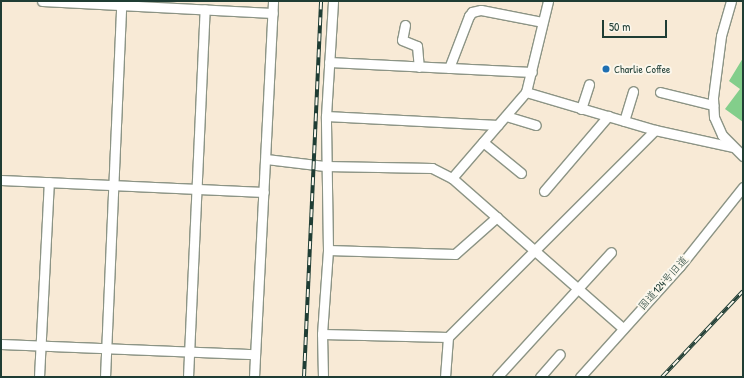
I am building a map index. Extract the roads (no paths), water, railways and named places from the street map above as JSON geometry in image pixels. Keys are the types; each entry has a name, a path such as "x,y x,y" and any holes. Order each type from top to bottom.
{"street":[{"path":"42,1 273,12"},
{"path":"254,377 273,1"},
{"path":"324,377 322,334 328,250 325,166 326,116 333,1"},
{"path":"452,178 526,92 548,1"},
{"path":"728,1 721,36 713,105 719,129 732,147 743,156"},
{"path":"105,377 121,5"},
{"path":"188,377 198,189 205,9"},
{"path":"449,68 469,16 472,12 481,10 542,22"},
{"path":"405,25 402,40 417,46 419,67"},
{"path":"329,62 532,72"},
{"path":"581,108 589,84"},
{"path":"624,121 633,91"},
{"path":"526,92 655,130 732,147"},
{"path":"660,92 713,105"},
{"path":"326,116 498,125"},
{"path":"506,116 536,125"},
{"path":"544,191 608,116"},
{"path":"444,377 448,337 536,252 655,130"},
{"path":"483,142 521,173"},
{"path":"266,160 325,166 432,168 452,178 623,328"},
{"path":"1,180 264,192"},
{"path":"39,377 49,182"},
{"name":"国道124号旧道","path":"580,377 680,266 743,187"},
{"path":"328,250 455,254 497,217"},
{"path":"497,377 579,289 611,252"},
{"path":"322,334 448,337"},
{"path":"1,344 255,354"},
{"path":"540,377 560,354"}],"railway":[{"path":"304,377 321,1"},
{"path":"662,377 743,291"}],"place":[{"name":"Charlie Coffee","path":"606,69"}]}
